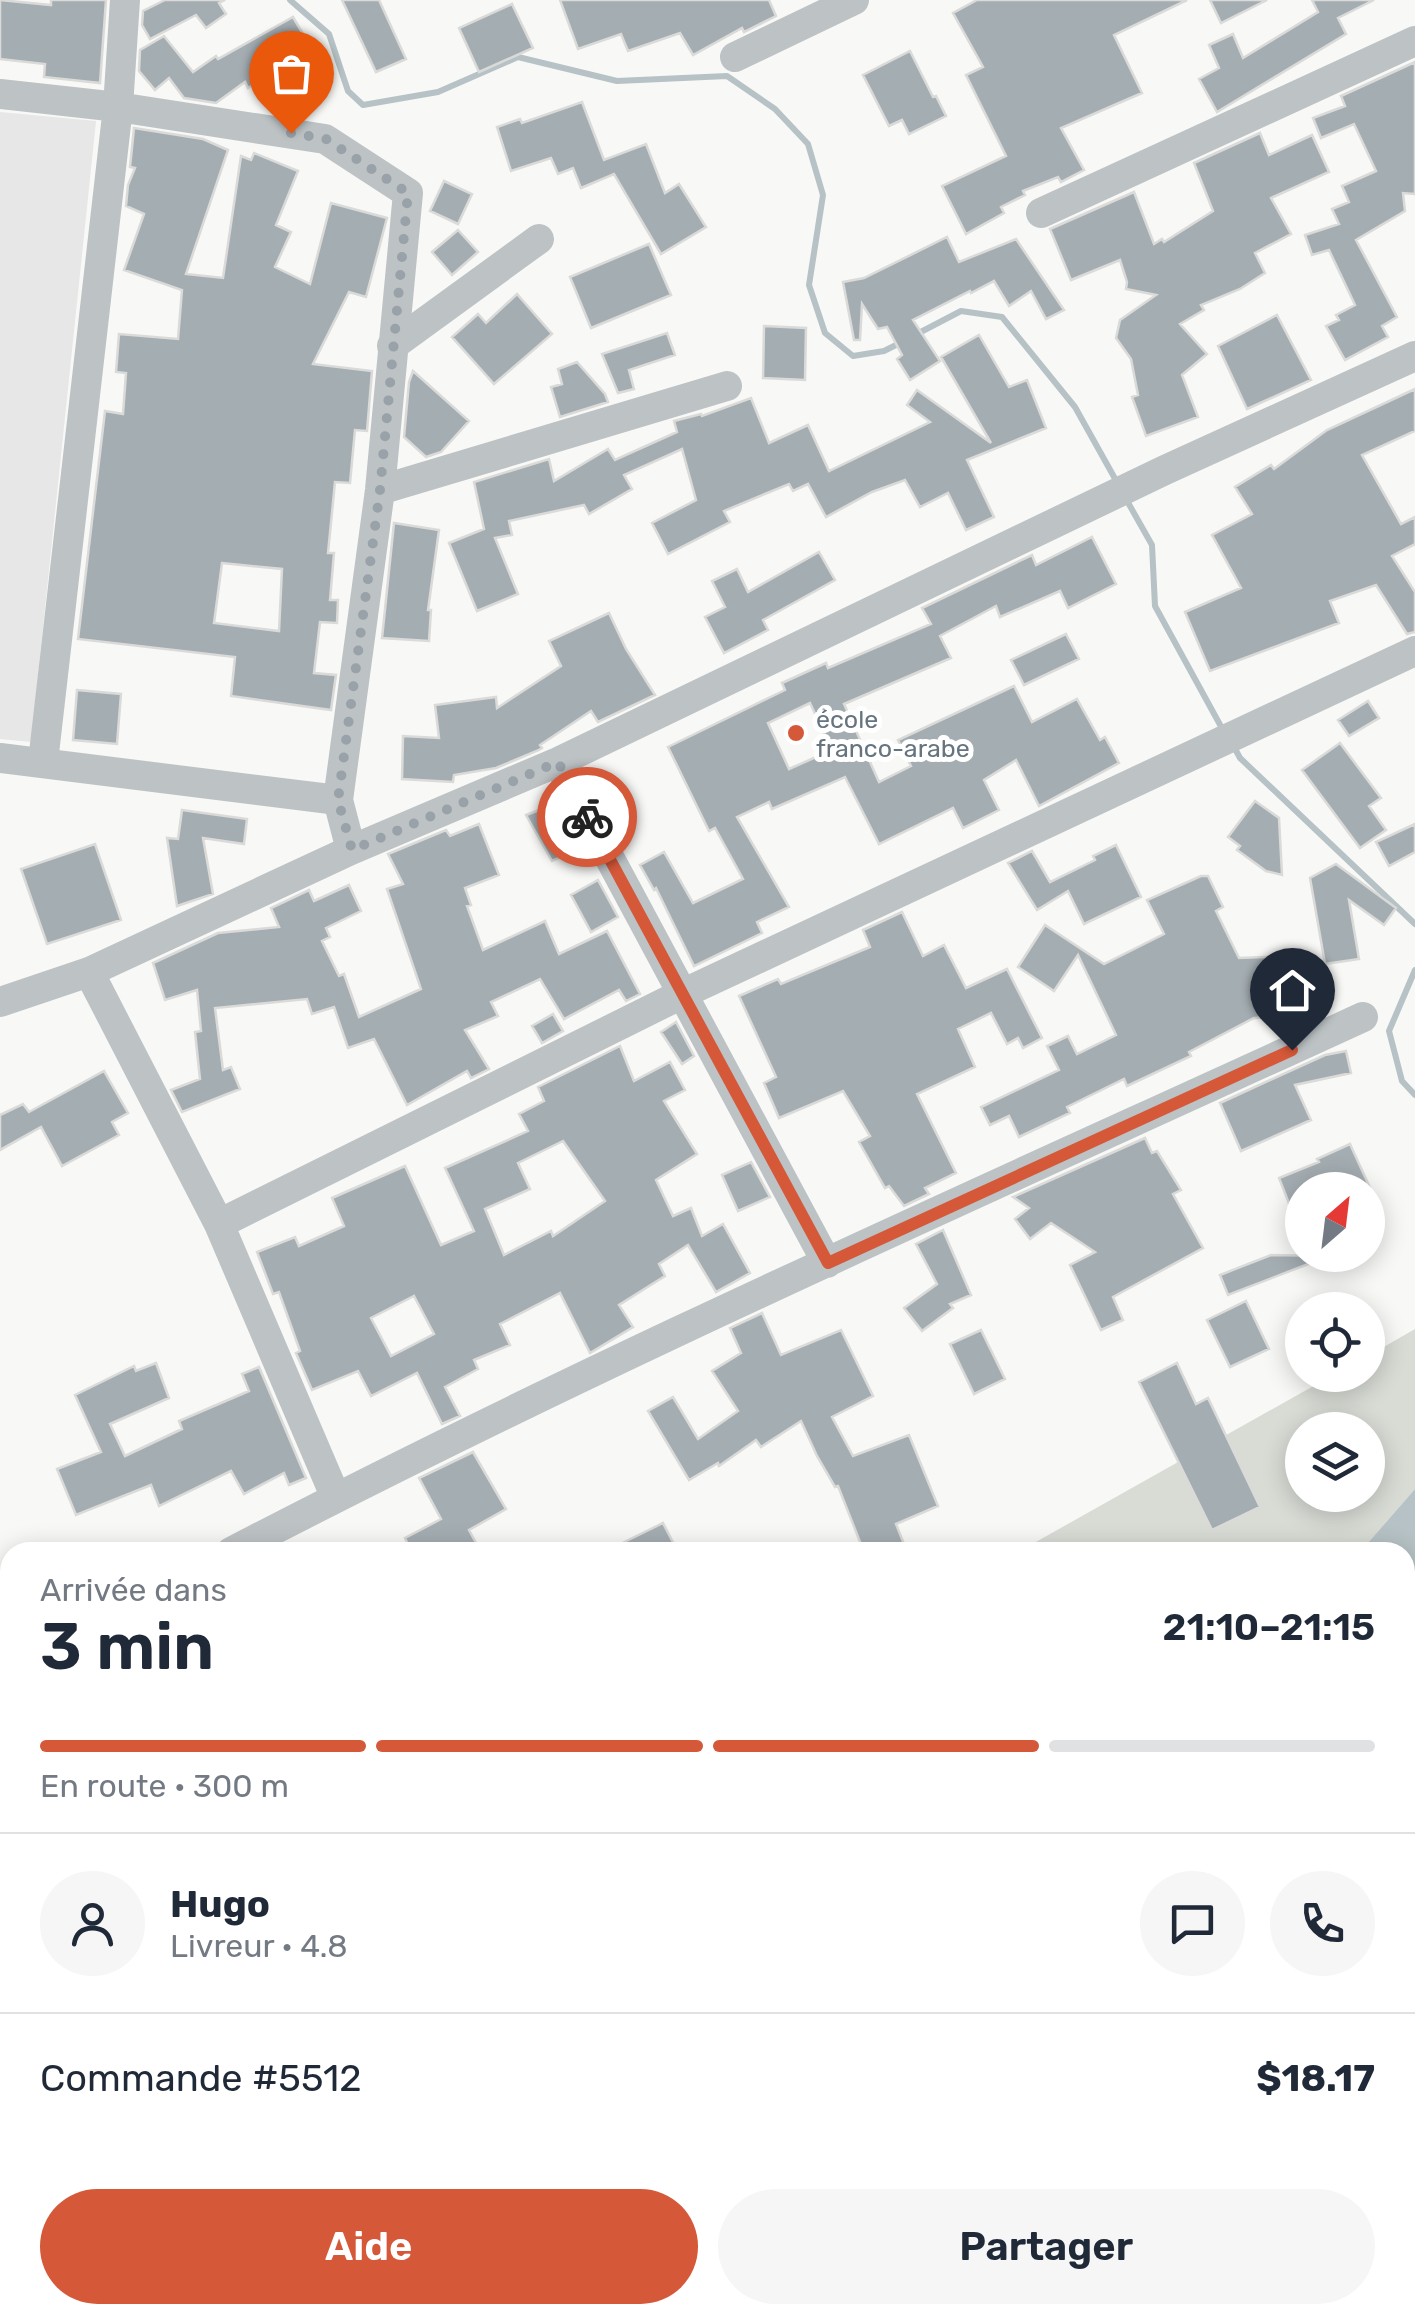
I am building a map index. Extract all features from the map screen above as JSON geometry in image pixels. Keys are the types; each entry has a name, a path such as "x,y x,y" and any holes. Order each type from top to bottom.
{"street":[{"path":"43,762 118,106 125,0"},
{"path":"735,58 854,0"},
{"path":"1041,213 1415,42"},
{"path":"0,94 118,106 326,139 408,193 380,490 338,800 352,850"},
{"path":"392,346 539,239"},
{"path":"0,1002 89,972 352,850 558,762 1165,470 1415,356"},
{"path":"380,490 727,386"},
{"path":"218,1224 682,994 1415,650"},
{"path":"0,758 338,800"},
{"path":"558,762 828,1263"},
{"path":"89,972 218,1224 336,1498"},
{"path":"250,1542 828,1263 1363,1017"}],"shaded area":[{"path":"0,112 96,121 31,742 0,739"},
{"path":"1415,1329 1415,1489 1369,1542 1036,1542 1303,1392 1385,1392 1385,1346"},
{"path":"1415,1489 1415,1542 1369,1542"}],"building":[{"path":"0,0 51,5 51,0 106,0 100,83 44,77 45,64 0,59"},
{"path":"165,0 225,0 219,3 226,14 206,28 196,15 150,39 142,25 143,11"},
{"path":"342,0 379,0 406,59 376,72"},
{"path":"560,0 769,0 776,16 744,32 742,28 693,55 680,33 628,51 621,34 578,49"},
{"path":"977,0 1187,0 1114,35 1142,93 1061,128 1084,170 1061,182 1058,177 1023,191 1025,195 1001,207 1004,213 966,234 942,186 1006,156 966,75 983,67 953,13"},
{"path":"1210,0 1267,0 1221,23"},
{"path":"1312,0 1374,0 1338,18 1346,34 1217,112 1199,79 1219,68 1209,45 1233,34 1243,58 1318,12"},
{"path":"512,4 533,48 479,72 459,28"},
{"path":"293,17 313,51 301,58 310,100 269,109 262,80 248,88 245,82 216,103 184,98 169,78 155,90 139,71 140,50 164,36 193,72"},
{"path":"910,51 946,116 909,134 902,120 889,126 863,75"},
{"path":"1415,62 1415,194 1403,193 1405,211 1356,240 1397,317 1382,326 1388,337 1345,360 1326,326 1339,320 1336,315 1355,305 1329,250 1312,255 1305,235 1339,224 1332,209 1349,202 1342,186 1376,171 1354,124 1321,138 1313,118 1345,106 1341,96"},
{"path":"582,102 604,160 646,144 665,193 679,184 706,227 661,254 614,174 581,188 573,168 558,174 551,158 511,171 497,127 520,119 522,123"},
{"path":"134,128 203,139 228,150 186,274 223,278 241,156 251,160 254,153 298,171 276,225 291,232 275,267 310,284 331,203 387,218 366,297 349,292 313,364 372,371 367,431 355,430 350,483 335,482 328,553 334,553 330,600 338,600 337,623 320,622 314,673 336,675 331,710 231,696 235,657 78,639 105,411 123,414 126,373 116,372 119,334 178,339 182,290 124,270 144,214 126,206 135,168 130,167","holes":["222,563 282,569 279,631 214,623"]},
{"path":"1260,133 1269,155 1312,135 1329,172 1271,198 1291,234 1255,253 1265,273 1240,289 1201,305 1204,310 1180,324 1207,354 1182,375 1198,417 1146,436 1132,397 1138,395 1131,359 1116,338 1120,320 1156,295 1126,289 1120,260 1071,280 1050,229 1134,192 1154,244 1162,239 1164,242 1213,211 1194,163"},
{"path":"444,181 472,194 458,224 430,211"},
{"path":"458,230 478,252 452,275 432,252"},
{"path":"947,237 959,262 1016,239 1064,310 1046,319 1031,291 1009,306 994,281 970,291 913,320 940,361 910,380 897,359 902,355 887,327 878,329 862,304 860,340 854,340 843,282 864,278"},
{"path":"649,244 671,295 591,328 570,277"},
{"path":"517,294 552,334 494,384 452,337 478,314 486,323"},
{"path":"1277,315 1311,380 1247,409 1218,346"},
{"path":"764,326 806,328 805,380 763,378"},
{"path":"667,333 675,355 629,370 634,389 618,393 602,354"},
{"path":"979,335 1009,387 1027,380 1046,428 967,460 994,517 966,530 948,493 920,507 905,480 872,492 826,517 808,484 793,491 789,484 724,511 730,522 668,554 652,523 696,500 682,449 624,475 632,489 589,514 584,505 509,521 512,535 495,538 518,594 477,611 449,543 484,529 474,482 549,459 554,481 608,449 615,460 677,432 674,421 702,416 751,398 769,443 808,425 829,471 930,422 907,405 917,390 991,443 941,357"},
{"path":"577,362 608,402 560,417 551,387 562,384 558,369"},
{"path":"413,371 469,421 441,452 426,457 404,437"},
{"path":"1415,389 1415,431 1362,455 1401,524 1415,517 1415,544 1392,556 1415,592 1415,632 1407,634 1376,585 1330,601 1339,623 1210,671 1185,612 1241,588 1212,535 1252,514 1235,487 1271,465 1274,469 1327,430"},
{"path":"394,523 439,530 428,610 429,641 382,638"},
{"path":"1092,537 1116,584 1068,608 1060,591 1000,617 996,606 940,636 951,658 844,704 879,782 911,766 898,740 1014,686 1032,722 1077,699 1100,740 1105,737 1119,763 1039,806 1016,760 984,780 999,810 963,828 953,808 879,844 845,777 772,809 769,802 737,817 789,907 757,922 762,933 694,966 656,888 640,865 664,852 693,903 743,879 715,828 709,831 668,747 785,690 782,683 931,624 922,608 1032,555 1036,565","holes":["810,703 832,750 789,769 768,723"]},
{"path":"819,552 835,580 763,620 768,630 724,653 705,617 725,607 712,581 737,569 748,592"},
{"path":"609,613 655,695 598,722 591,711 540,745 539,750 496,768 454,775 453,782 402,779 403,736 439,738 435,705 496,697 497,708 561,666 549,641"},
{"path":"1066,634 1079,659 1024,685 1011,660"},
{"path":"77,690 121,694 117,744 73,740"},
{"path":"1368,701 1379,718 1349,736 1338,720"},
{"path":"1340,743 1381,798 1369,806 1386,830 1360,848 1302,770"},
{"path":"1255,801 1279,818 1282,875 1266,871 1237,850 1240,846 1228,837"},
{"path":"550,806 574,851 552,861 526,815"},
{"path":"182,810 247,819 244,844 203,838 213,894 177,906 167,838 178,839"},
{"path":"479,824 499,875 465,888 471,905 467,906 483,950 545,921 559,954 607,931 640,994 626,1001 619,990 564,1019 540,979 491,1002 498,1016 465,1030 489,1069 471,1078 467,1071 407,1105 374,1039 348,1048 334,1007 312,1014 307,999 215,1008 223,1070 231,1067 240,1089 182,1112 171,1090 200,1079 195,1032 201,1031 197,990 165,1000 153,963 218,933 279,927 271,908 309,890 314,901 349,885 361,911 326,928 330,937 322,941 339,976 344,974 359,1017 421,989 387,889 403,884 388,854 446,830 450,836"},
{"path":"1415,824 1415,852 1389,866 1376,842"},
{"path":"95,844 121,920 47,944 21,869"},
{"path":"1116,845 1141,897 1084,924 1068,891 1037,910 1008,863 1032,851 1050,882"},
{"path":"1336,864 1396,908 1384,925 1349,900 1359,959 1325,964 1310,878"},
{"path":"1208,876 1223,907 1216,911 1239,958 1288,956 1291,1016 1254,1018 1189,1052 1191,1056 1127,1086 1124,1079 1067,1107 1070,1113 1019,1137 1009,1116 990,1125 981,1107 1059,1070 1047,1046 1068,1036 1077,1054 1116,1035 1078,955 1054,991 1018,967 1045,925 1104,964 1164,934 1147,900"},
{"path":"598,880 618,917 591,932 571,895"},
{"path":"902,912 923,956 944,945 966,988 1007,969 1042,1038 1023,1048 1018,1038 1007,1044 991,1013 958,1029 975,1067 917,1094 956,1173 925,1188 929,1194 904,1206 889,1186 885,1188 859,1142 870,1136 843,1091 779,1118 764,1083 776,1077 739,996 778,979 781,984 870,947 863,930"},
{"path":"553,1014 563,1031 542,1043 532,1026"},
{"path":"676,1022 694,1056 682,1064 661,1032"},
{"path":"620,1046 634,1081 670,1062 685,1090 664,1101 697,1154 656,1180 673,1216 691,1208 702,1236 723,1224 750,1273 716,1292 688,1245 659,1264 665,1276 619,1305 633,1327 590,1353 560,1293 500,1324 510,1345 474,1360 478,1369 445,1387 460,1416 442,1424 417,1373 371,1396 358,1371 312,1390 296,1353 300,1351 279,1292 273,1294 257,1252 295,1237 299,1246 344,1226 332,1198 405,1166 441,1245 474,1231 445,1168 528,1131 519,1114 544,1101 538,1087","holes":["563,1141 605,1201 553,1236 551,1231 504,1255 485,1209 530,1189 518,1163","414,1296 434,1334 391,1356 371,1318"]},
{"path":"1346,1051 1351,1073 1295,1085 1311,1120 1241,1151 1220,1103 1325,1055"},
{"path":"104,1071 128,1113 112,1122 119,1135 62,1166 41,1127 0,1150 0,1115 23,1104 29,1112"},
{"path":"1145,1138 1181,1190 1173,1194 1203,1248 1113,1297 1123,1320 1101,1330 1070,1265 1095,1252 1051,1223 1030,1239 1015,1219 1029,1208 1013,1197"},
{"path":"1350,1144 1363,1172 1294,1172 1319,1162 1317,1159"},
{"path":"751,1162 770,1197 738,1211 722,1175"},
{"path":"943,1230 971,1295 950,1304 953,1308 922,1331 904,1308 937,1284 916,1244"},
{"path":"1271,1255 1285,1255 1288,1272 1228,1295 1220,1275"},
{"path":"1246,1301 1269,1349 1230,1367 1207,1320"},
{"path":"762,1313 781,1355 841,1330 873,1396 832,1417 853,1456 909,1435 938,1506 896,1524 903,1542 860,1542 838,1486 835,1487 817,1456 801,1421 761,1447 756,1440 719,1466 718,1463 689,1480 648,1411 673,1397 698,1439 738,1411 712,1371 741,1353 730,1328"},
{"path":"981,1330 1005,1379 974,1394 950,1344"},
{"path":"156,1363 169,1398 110,1424 125,1456 182,1429 179,1421 249,1391 242,1374 259,1367 306,1478 289,1485 284,1473 244,1494 231,1471 159,1506 151,1485 76,1515 57,1469 101,1452 75,1395 134,1366 136,1371"},
{"path":"1177,1363 1196,1404 1208,1398 1260,1507 1212,1530 1139,1382"},
{"path":"473,1452 506,1509 469,1530 476,1542 407,1542 405,1538 441,1519 419,1478"},
{"path":"663,1523 673,1542 624,1542"}],"waterway":[{"path":"290,0 329,34 348,91 363,105 438,92 518,57 617,81 727,76 775,109 808,144 823,195 809,285 825,333 853,356 884,351 904,341"},
{"path":"915,335 961,311 1002,317 1075,407 1118,484"},
{"path":"1126,499 1152,545 1155,606 1224,732"},
{"path":"1234,747 1240,758 1415,924"},
{"path":"1415,970 1389,1031 1402,1081 1415,1095"}],"way so far":[{"path":"291,133 326,139 408,193 380,490 338,800 352,850 558,762 587,817"}],"place":[{"name":"école franco-arabe","path":"796,733"}],"route":[{"path":"587,817 828,1263 1292,1050"}]}
